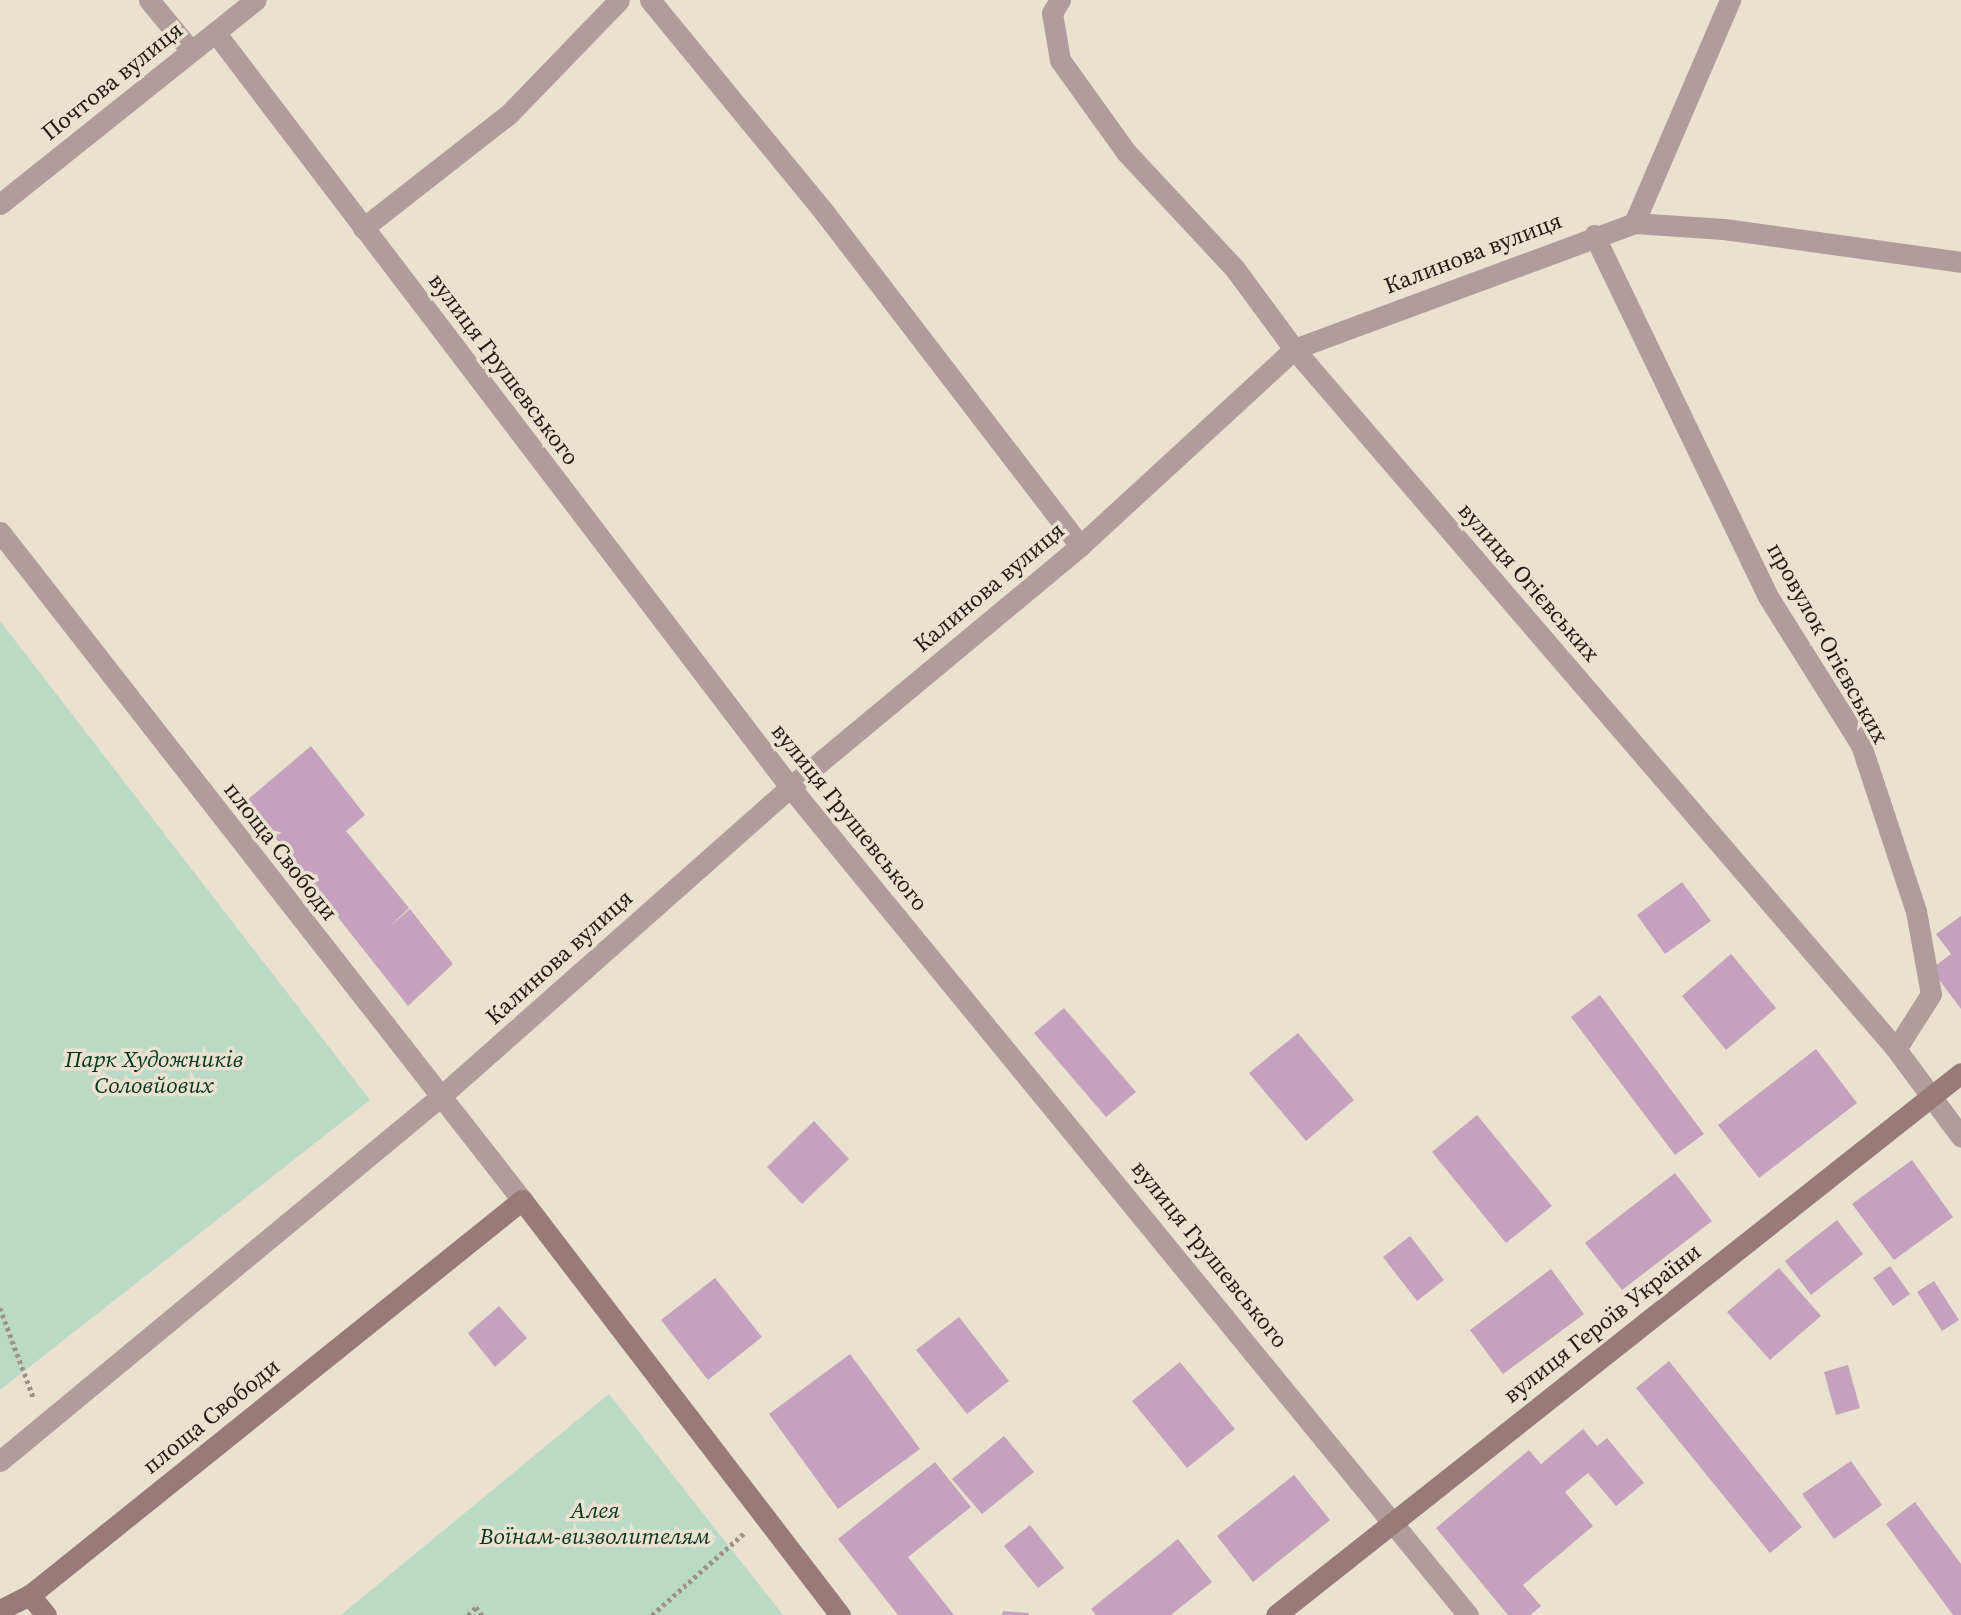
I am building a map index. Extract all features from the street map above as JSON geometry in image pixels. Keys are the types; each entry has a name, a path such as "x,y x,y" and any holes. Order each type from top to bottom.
{"street":[{"path":"149,0 191,51"},
{"name":"Почтова вулиця","path":"0,204 256,0"},
{"path":"363,228 509,114 619,0"},
{"path":"650,0 824,212 1080,546"},
{"name":"вулиця Огієвських","path":"1060,0 1052,13 1060,60 1126,152 1235,269 1294,349 1896,1049 1961,1137"},
{"path":"1730,0 1634,223 1724,229 1961,262"},
{"name":"вулиця Грушевського","path":"215,32 790,787 1396,1521 1468,1615"},
{"name":"Калинова вулиця","path":"0,1461 440,1097 790,787 1080,546 1294,349 1594,235 1634,223"},
{"name":"провулок Огієвських","path":"1594,235 1767,595 1861,745 1916,911 1931,994 1896,1049"},
{"name":"площа Свободи","path":"0,532 522,1200 840,1615"},
{"name":"вулиця Героїв України","path":"1276,1615 1961,1073"},
{"name":"площа Свободи","path":"0,1610 30,1595 522,1200"},
{"path":"30,1595 46,1615"}],"path":[{"path":"0,1308 44,1424"},
{"path":"652,1615 764,1516"},
{"path":"468,1615 476,1607 482,1615"}],"green space":[{"name":"Парк Художників Соловйових","path":"0,621 370,1100 0,1390"},
{"name":"Алея Воїнам-визволителям","path":"609,1394 783,1615 341,1615"}],"building":[{"path":"311,746 365,815 346,831 409,908 389,927 410,909 453,964 408,1006 246,801"},
{"path":"1682,882 1711,921 1665,954 1637,915"},
{"path":"1961,916 1961,1009 1931,969 1951,954 1936,934"},
{"path":"1731,954 1776,1008 1726,1050 1682,996"},
{"path":"1600,995 1704,1134 1675,1155 1571,1017"},
{"path":"1064,1008 1136,1092 1106,1117 1034,1033"},
{"path":"1298,1033 1354,1100 1306,1141 1249,1073"},
{"path":"1816,1049 1857,1103 1759,1178 1718,1125"},
{"path":"1477,1115 1552,1206 1506,1243 1432,1152"},
{"path":"814,1121 849,1159 802,1204 767,1167"},
{"path":"1912,1160 1953,1217 1894,1260 1852,1204"},
{"path":"1675,1173 1712,1221 1622,1290 1585,1243"},
{"path":"1837,1220 1863,1254 1811,1295 1785,1261"},
{"path":"1410,1236 1444,1280 1417,1301 1383,1257"},
{"path":"1890,1266 1910,1294 1893,1306 1873,1278"},
{"path":"1779,1268 1821,1316 1770,1360 1727,1312"},
{"path":"1551,1269 1584,1314 1503,1374 1470,1330"},
{"path":"715,1278 762,1337 708,1380 661,1320"},
{"path":"1934,1281 1959,1320 1942,1331 1917,1292"},
{"path":"499,1306 527,1338 495,1367 468,1333"},
{"path":"959,1317 1009,1381 967,1414 916,1350"},
{"path":"850,1354 920,1449 838,1509 769,1414"},
{"path":"1669,1361 1802,1527 1770,1553 1636,1388"},
{"path":"1180,1362 1235,1429 1187,1468 1132,1401"},
{"path":"1848,1365 1860,1408 1836,1415 1824,1372"},
{"path":"1583,1429 1597,1446 1607,1438 1644,1483 1616,1506 1588,1473 1565,1492 1593,1526 1523,1585 1541,1606 1530,1615 1508,1615 1436,1528 1529,1450 1541,1464"},
{"path":"1004,1436 1034,1472 982,1514 952,1479"},
{"path":"1851,1461 1882,1505 1834,1539 1802,1494"},
{"path":"935,1462 971,1507 908,1557 954,1615 898,1615 838,1539"},
{"path":"1294,1475 1330,1520 1253,1582 1217,1536"},
{"path":"1915,1502 1961,1564 1961,1615 1953,1615 1886,1524"},
{"path":"1030,1525 1064,1568 1038,1588 1004,1546"},
{"path":"1178,1539 1212,1582 1171,1615 1096,1615 1091,1609"},
{"path":"1003,1611 1029,1613 1029,1615 1002,1615"}]}
